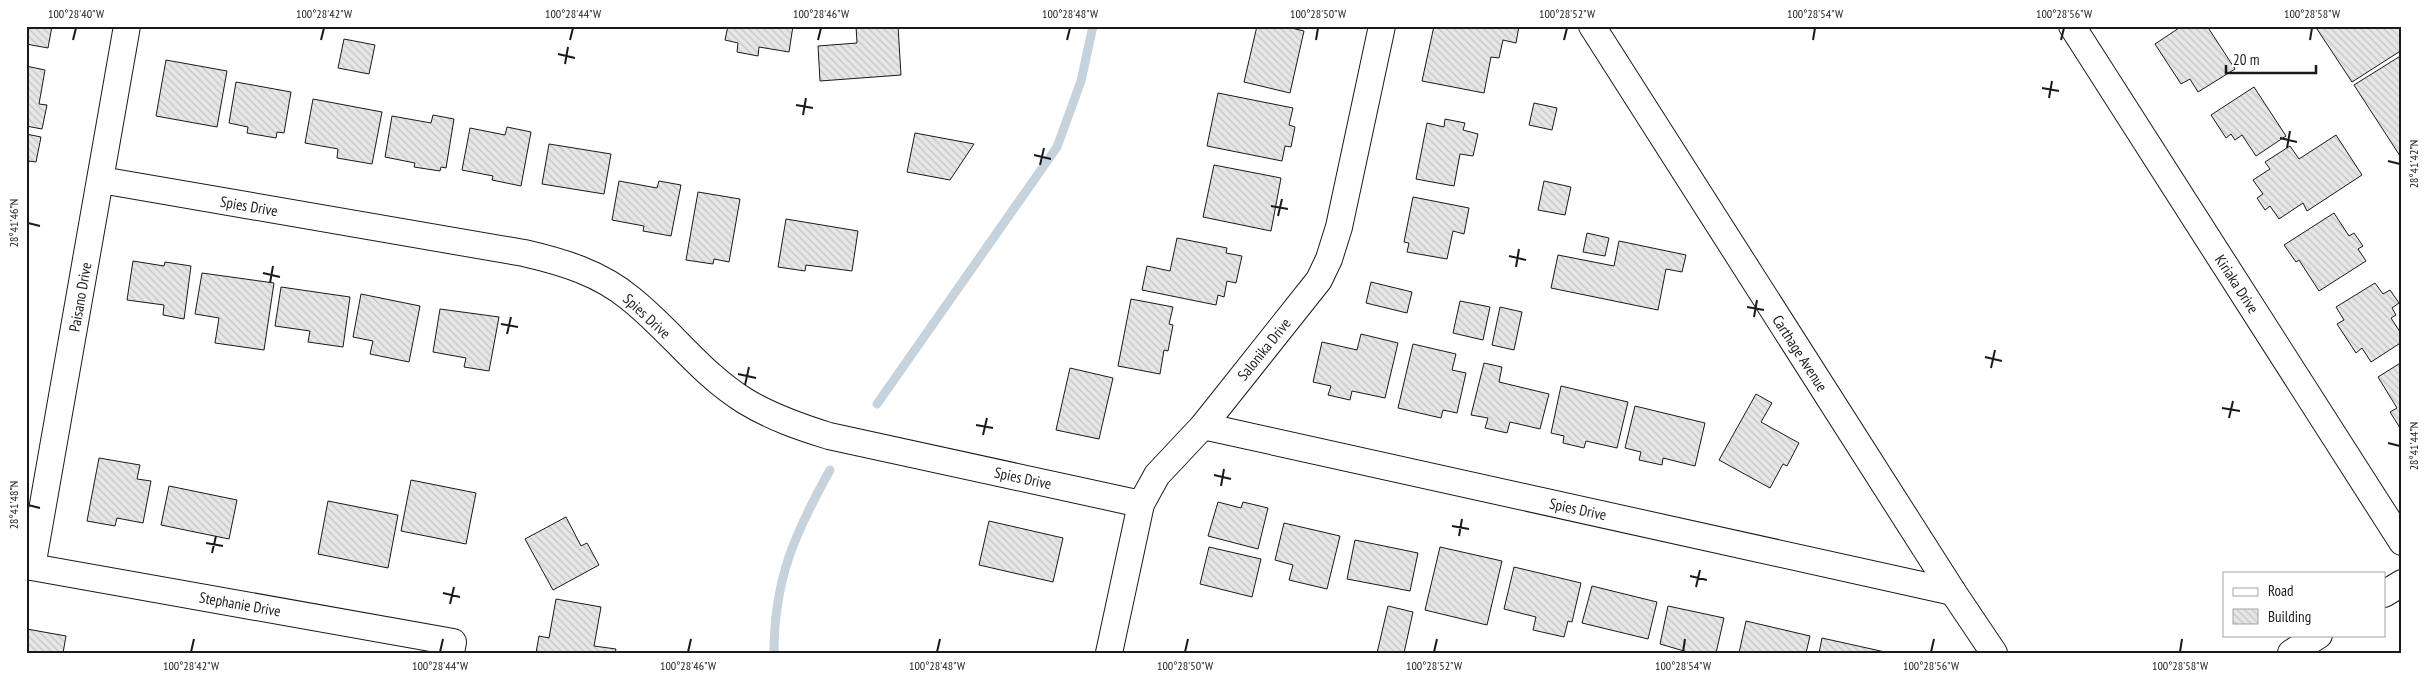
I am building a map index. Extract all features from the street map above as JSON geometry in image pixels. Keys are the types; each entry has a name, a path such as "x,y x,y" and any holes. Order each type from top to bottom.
{"street":[{"name":"Paisano Drive","path":"29,567 101,180 127,26"},
{"name":"Salonika Drive","path":"1109,653 1141,504 1158,475 1203,426 1319,280 1330,259 1382,26"},
{"name":"Carthage Avenue","path":"1592,26 1953,592 1994,653"},
{"name":"Kiriaka Drive","path":"2072,26 2402,542"},
{"name":"Spies Drive","path":"101,180 524,253 560,261 595,275 631,299 699,365 744,401 788,423 829,436 1141,504"},
{"name":"Spies Drive","path":"1203,426 1953,592"},
{"name":"Stephanie Drive","path":"29,567 452,648"},
{"path":"2386,593 2402,583"},
{"path":"2291,653 2317,636"}],"building":[{"path":"26,26 52,26 48,48 26,44"},
{"path":"728,26 793,26 789,52 759,47 758,56 737,52 738,43 725,40"},
{"path":"856,26 898,26 901,75 820,81 818,46 857,43"},
{"path":"1257,26 1283,26 1304,31 1290,93 1244,82"},
{"path":"1434,26 1519,26 1516,43 1503,40 1499,58 1491,57 1484,93 1422,81"},
{"path":"2182,26 2207,26 2235,69 2198,92 2190,79 2181,84 2155,44"},
{"path":"2315,26 2402,26 2402,50 2352,82"},
{"path":"344,39 375,45 369,74 338,68"},
{"path":"2402,55 2402,159 2354,85"},
{"path":"166,60 227,71 217,127 156,116"},
{"path":"26,66 45,70 39,104 47,105 42,129 26,126"},
{"path":"236,82 291,92 284,133 277,132 276,138 247,133 248,127 229,123"},
{"path":"2254,87 2286,136 2256,156 2242,135 2235,140 2231,134 2226,138 2211,115"},
{"path":"1218,93 1293,108 1289,125 1295,127 1291,147 1285,146 1282,161 1207,146"},
{"path":"313,99 382,112 372,164 337,158 338,149 305,143"},
{"path":"1534,103 1557,108 1552,130 1529,125"},
{"path":"433,115 454,119 446,168 441,167 440,171 414,167 415,163 385,157 392,116 431,123"},
{"path":"1445,119 1465,123 1463,130 1478,134 1473,156 1460,154 1454,186 1416,179 1427,123 1444,127"},
{"path":"507,127 531,132 521,186 492,180 493,176 462,170 470,128 505,135"},
{"path":"915,133 974,144 950,180 907,172"},
{"path":"26,134 41,137 36,162 29,161 26,174"},
{"path":"2336,135 2362,175 2307,211 2303,203 2279,219 2270,206 2265,210 2257,198 2263,194 2253,180 2270,169 2265,162 2290,146 2299,159"},
{"path":"549,144 611,154 604,194 542,184"},
{"path":"1214,165 1281,178 1271,231 1203,217"},
{"path":"619,181 657,188 659,181 681,185 671,236 643,231 644,226 612,220"},
{"path":"1544,181 1571,187 1565,215 1538,210"},
{"path":"698,192 740,199 729,262 714,259 713,264 686,260"},
{"path":"1413,197 1469,208 1464,234 1453,231 1447,259 1407,252 1409,243 1404,242"},
{"path":"2334,213 2349,236 2354,233 2363,246 2358,249 2366,261 2319,291 2299,260 2296,262 2284,245"},
{"path":"786,219 858,231 852,271 806,265 805,271 778,267"},
{"path":"1587,233 1609,238 1605,256 1583,252"},
{"path":"1177,238 1227,248 1226,253 1242,256 1236,283 1227,281 1224,297 1218,295 1216,305 1142,290 1147,266 1170,271"},
{"path":"1619,241 1686,255 1682,272 1666,269 1658,310 1551,288 1558,255 1614,266"},
{"path":"133,261 164,266 165,262 191,266 184,319 163,315 164,305 127,300"},
{"path":"202,273 274,283 264,350 215,343 219,318 195,314"},
{"path":"1371,282 1412,292 1407,313 1366,303"},
{"path":"2375,283 2383,294 2390,290 2399,303 2392,308 2396,315 2391,318 2402,335 2402,342 2371,362 2362,348 2356,353 2337,324 2344,320 2336,307"},
{"path":"281,287 350,297 343,347 308,342 310,331 275,326"},
{"path":"361,294 420,306 409,362 370,354 373,341 353,337"},
{"path":"1131,299 1173,307 1169,324 1173,325 1168,351 1164,350 1160,374 1118,366"},
{"path":"1460,301 1490,307 1483,340 1453,333"},
{"path":"1500,307 1522,312 1514,350 1492,345"},
{"path":"440,309 499,317 489,371 464,367 466,358 433,352"},
{"path":"1361,334 1398,343 1385,398 1352,391 1350,400 1328,395 1331,386 1313,382 1322,342 1357,350"},
{"path":"1413,344 1456,354 1452,370 1466,373 1457,413 1443,410 1441,418 1398,408"},
{"path":"2402,362 2402,431 2390,412 2397,408 2378,377"},
{"path":"1484,363 1502,367 1499,382 1549,394 1540,429 1510,422 1507,433 1485,428 1488,418 1471,415"},
{"path":"1070,368 1113,378 1099,439 1056,430"},
{"path":"1561,386 1628,402 1617,448 1586,441 1584,448 1563,443 1564,436 1551,433"},
{"path":"1756,394 1772,403 1761,422 1799,443 1787,466 1783,464 1770,488 1719,460"},
{"path":"1635,406 1705,423 1695,466 1663,458 1662,465 1639,460 1641,452 1625,448"},
{"path":"99,458 140,465 137,479 151,481 143,523 117,518 115,526 87,521"},
{"path":"411,480 476,493 466,544 401,531"},
{"path":"169,486 237,500 229,539 161,525"},
{"path":"328,501 398,515 388,568 318,554"},
{"path":"1218,502 1241,508 1243,502 1268,508 1258,549 1208,536"},
{"path":"566,517 581,546 587,543 599,565 553,590 525,539"},
{"path":"989,521 1063,538 1053,582 979,565"},
{"path":"1284,523 1340,536 1327,589 1289,580 1293,565 1275,560"},
{"path":"1355,540 1418,553 1410,591 1347,579"},
{"path":"1209,547 1261,559 1252,597 1200,584"},
{"path":"1440,547 1502,561 1487,625 1425,610"},
{"path":"1514,567 1581,583 1572,622 1568,621 1564,637 1533,630 1536,617 1504,609"},
{"path":"1592,586 1657,602 1648,639 1582,623"},
{"path":"556,599 601,607 594,646 616,649 615,653 536,653 539,636 549,638"},
{"path":"1388,606 1413,612 1404,653 1377,653"},
{"path":"1668,606 1724,618 1716,653 1691,653 1660,644"},
{"path":"1746,621 1810,636 1806,653 1739,653"},
{"path":"27,629 66,636 63,653 26,653"},
{"path":"1822,638 1885,652 1885,653 1819,653"}],"waterway":[{"path":"877,404 1057,147 1081,81 1093,26"},
{"path":"774,653 775,626 782,579 806,515 830,470"}]}
